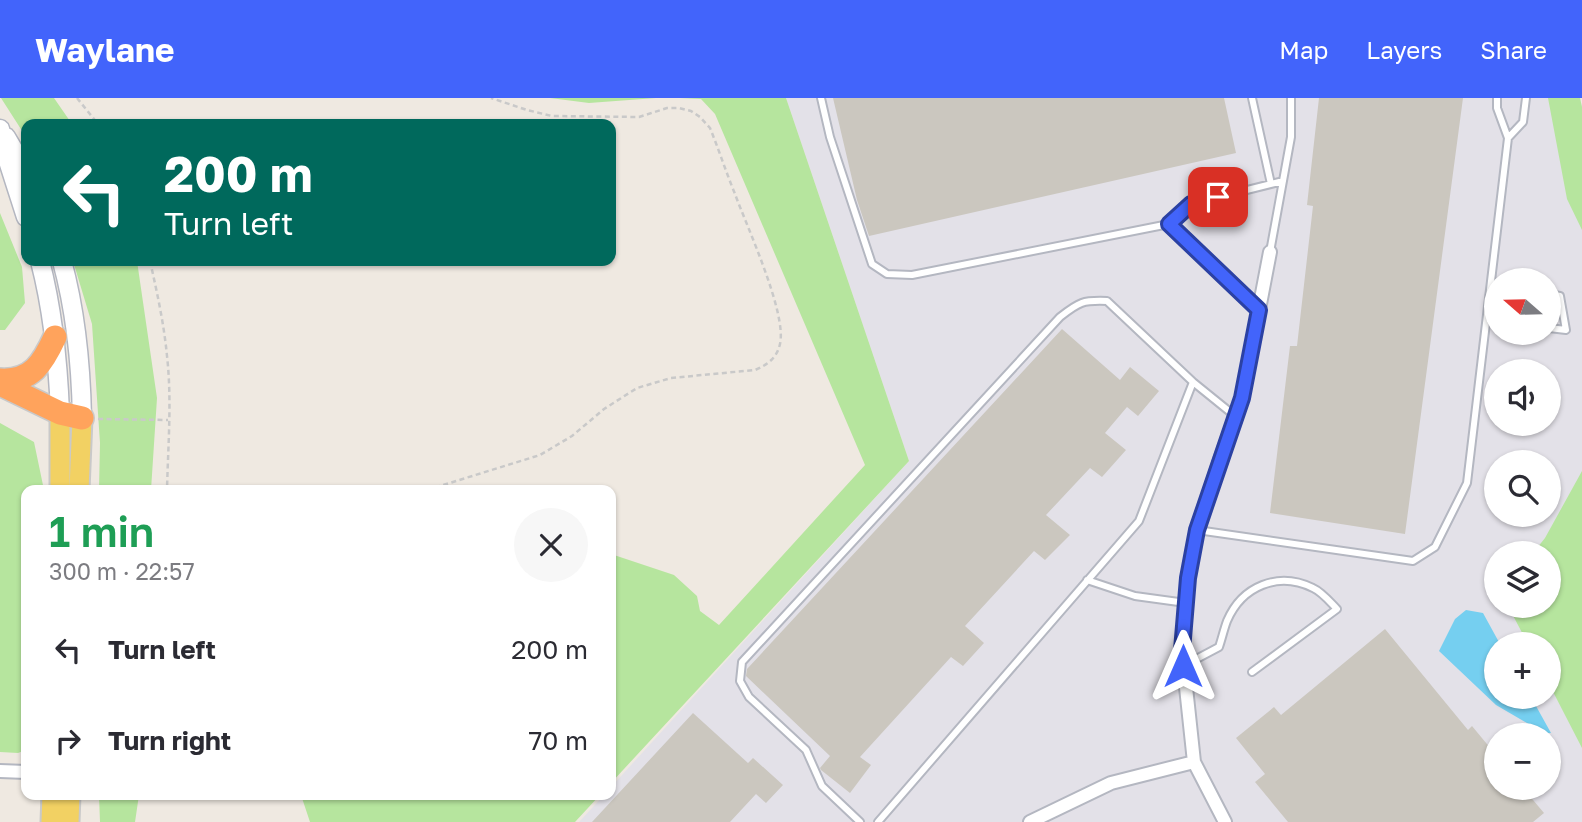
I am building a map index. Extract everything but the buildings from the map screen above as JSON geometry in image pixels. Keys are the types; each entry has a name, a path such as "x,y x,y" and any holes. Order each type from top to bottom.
{"highway":[{"path":"0,382 12,381 34,370 46,356 55,337"},
{"path":"0,382 71,415"}],"main road":[{"path":"61,485 71,415"},
{"path":"71,415 78,485"},
{"path":"51,822 52,800"},
{"path":"69,822 70,800"}],"street":[{"path":"0,129 21,162"},
{"path":"0,129 21,202"},
{"path":"1225,822 1194,762 1182,650 1188,578 1197,530 1242,398 1270,252"},
{"path":"41,266 71,415"},
{"path":"63,266 69,287 81,380 71,415"},
{"path":"1030,822 1111,783 1194,762"},
{"path":"0,771 21,772"}],"lane":[{"path":"821,98 830,137 872,264 887,274 912,275 1169,224 1191,204 1283,181"},
{"path":"1252,98 1271,184"},
{"path":"1270,252 1292,137 1291,98"},
{"path":"1496,268 1508,138 1497,108 1497,98"},
{"path":"1508,138 1523,122 1526,98"},
{"path":"1169,224 1259,310"},
{"path":"860,822 822,786 806,750 749,697 740,681 743,662 1060,317 1077,303 1107,301 1193,382 1236,416"},
{"path":"1561,302 1566,330 1561,329"},
{"path":"1197,530 1413,561 1435,547 1467,483 1484,344"},
{"path":"878,822 1139,521 1193,382"},
{"path":"1087,580 1135,596 1186,603"},
{"path":"1183,666 1219,647 1228,619 1241,599 1259,585 1275,580 1314,588 1337,609 1252,672"}],"path":[{"path":"77,98 94,119"},
{"path":"443,485 540,455 572,436 604,409 637,388 671,378 755,370 767,365 780,345 781,330 777,308 758,253 709,128 700,117 679,108 667,108 639,117 552,116 491,98"},
{"path":"151,266 167,356 167,485"},
{"path":"71,415 168,420"}],"shaded area":[{"path":"786,98 1580,98 1582,822 579,822 599,800 616,800 616,782 909,461"}],"green space":[{"path":"1,98 54,98 69,119 21,119 21,129"},
{"path":"550,98 656,98 589,103"},
{"path":"680,98 786,98 909,461 616,778 616,556 674,575 697,596 700,611 719,625 865,465 715,114 701,99"},
{"path":"1548,98 1580,98 1582,230 1567,199"},
{"path":"0,213 22,267 25,303 5,330 0,330"},
{"path":"75,266 138,266 157,398 151,485 99,485 100,443 92,324"},
{"path":"0,423 34,442 43,485 21,485 21,752 0,752"},
{"path":"1582,471 1582,748 1561,707 1561,632 1522,632 1514,618 1561,618 1561,541 1543,541 1551,527 1561,527 1561,509"},
{"path":"99,800 138,800 135,822 100,822"},
{"path":"303,800 595,800 575,822 310,822"}],"water":[{"path":"1466,610 1483,613 1493,632 1484,632 1484,694 1439,651 1455,619"},
{"path":"1503,709 1538,709 1545,723 1527,723"}],"route":[{"path":"1183,666 1188,578 1197,530 1242,398 1259,310 1169,224 1191,204 1218,197"}]}
